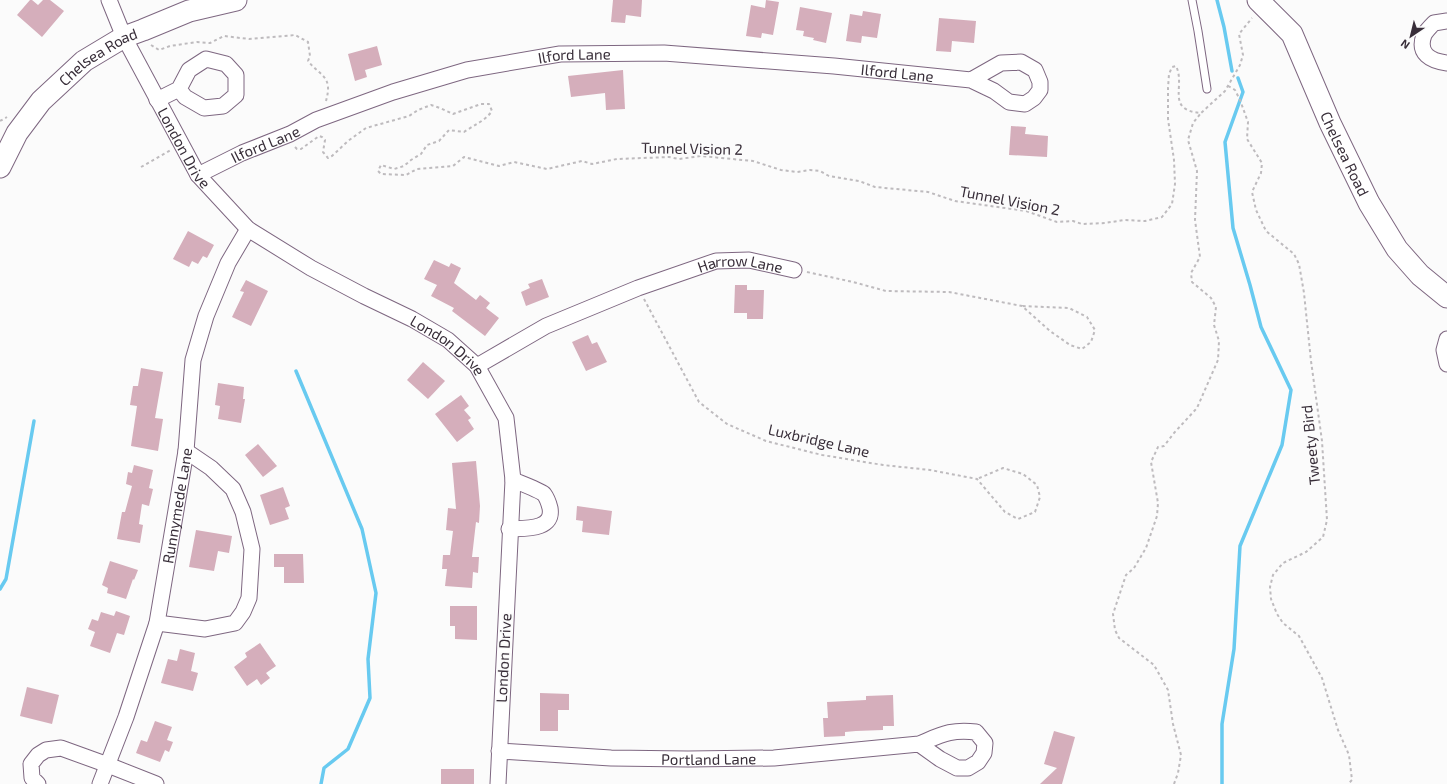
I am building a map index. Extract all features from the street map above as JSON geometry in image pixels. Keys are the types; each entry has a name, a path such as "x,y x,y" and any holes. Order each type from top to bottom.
{"street":[{"name":"Chelsea Road","path":"0,167 17,133 41,101 84,61 124,37 189,11 236,0"},
{"name":"London Drive","path":"107,3 198,175 233,211 248,229 311,268 412,319 448,340 478,366 506,418 513,480 509,529 498,784"},
{"name":"Chelsea Road","path":"1256,8 1292,34 1330,123 1349,162 1370,203 1397,249 1420,275 1447,297"},
{"path":"1447,21 1434,23 1424,34 1422,46 1426,55 1435,62 1447,63"},
{"name":"Ilford Lane","path":"198,175 242,153 290,134 316,120 393,92 468,70 560,54 664,53 834,66 971,80"},
{"path":"157,100 179,89"},
{"name":"Runnymede Lane","path":"100,784 126,717 157,623 186,451 193,360 206,316 228,263 248,229"},
{"name":"Harrow Lane","path":"478,366 546,326 638,288 716,261 749,260 794,270"},
{"path":"1447,339 1444,350 1447,364"},
{"path":"157,623 205,629 235,623 243,612 249,598 252,549 243,512 234,489 211,468 186,451"},
{"path":"509,529 540,527 547,520 551,511 544,494 513,480"},
{"name":"Portland Lane","path":"499,751 611,758 774,758 919,744"},
{"path":"38,784 32,778 31,764 38,755 46,750 61,748 156,784"}],"lane":[{"path":"1192,0 1207,89"}],"path":[{"path":"1174,784 1178,774 1181,755 1173,724 1168,690 1154,665 1119,638 1115,630 1113,614 1126,576 1134,568 1146,548 1158,516 1158,503 1152,462 1158,447 1164,446 1174,433 1198,408 1218,360 1218,341 1214,325 1216,308 1210,298 1192,282 1191,273 1200,257 1195,220 1197,171 1188,140 1193,123 1201,113 1224,91 1240,65 1243,55 1239,34 1256,8"},
{"path":"149,41 152,46 159,50 170,46 197,42 210,43 224,36 249,39 294,35 308,42 310,56 308,61 313,68 323,75 326,80 329,91 326,102"},
{"name":"Tunnel Vision 2","path":"295,146 296,149 301,149 319,136 322,137 325,140 323,152 328,158 366,128 409,116 418,110 431,105 453,114 481,104 489,104 492,111 487,118 478,122 464,132 448,130 439,141 427,145 421,154 404,166 394,170 381,165 378,171 381,174 406,175 417,169 453,166 464,157 499,166 514,162 546,169 582,161 592,164 617,159 669,157 679,159 700,156 752,161 781,170 797,172 810,170 829,176 859,181 875,187 928,192 955,200 1026,211 1057,222 1073,221 1082,224 1124,220 1145,221 1162,217 1172,204 1175,184 1168,119 1168,88 1169,74 1172,67 1176,66 1179,73 1178,98 1183,107 1192,112 1201,113"},
{"name":"Tweety Bird","path":"1228,86 1235,90 1240,100 1248,122 1247,139 1262,163 1261,173 1252,192 1256,210 1266,231 1294,254 1299,264 1322,441 1327,520 1323,537 1306,552 1282,563 1273,575 1270,587 1271,599 1283,623 1299,636 1322,678 1338,730 1349,755 1352,780 1348,784"},
{"path":"140,167 181,144"},
{"name":"Harrow Lane","path":"794,270 853,282 886,291 949,292 1022,306 1069,308 1087,317 1095,330 1091,342 1082,349 1070,345 1050,331 1022,306"},
{"name":"Luxbridge Lane","path":"638,288 699,402 728,424 766,441 822,455 883,465 930,470 976,479"},
{"path":"1003,468 1023,474 1037,485 1040,496 1035,512 1018,519 1005,512 976,479 1003,468"}],"building":[{"path":"30,0 38,5 43,0 50,0 64,11 42,37 17,15"},
{"path":"613,0 642,0 641,17 626,15 625,23 611,22"},
{"path":"766,0 779,2 773,35 762,33 761,38 746,36 751,5 765,8"},
{"path":"800,7 832,13 826,43 813,40 814,38 803,36 804,31 796,30"},
{"path":"863,11 881,14 877,38 862,36 861,43 846,41 850,14 862,16"},
{"path":"939,18 976,21 974,43 952,41 951,52 936,51"},
{"path":"377,46 382,65 365,70 367,77 355,81 348,54"},
{"path":"623,70 625,109 606,110 605,93 571,97 568,76"},
{"path":"1011,126 1026,127 1025,134 1048,136 1047,157 1009,155"},
{"path":"188,231 214,245 207,258 203,256 198,264 192,261 189,267 173,259"},
{"path":"434,260 449,267 451,263 461,268 454,283 476,300 480,295 490,303 486,308 499,318 485,336 452,311 454,308 431,296 437,285 424,279"},
{"path":"542,279 549,297 526,306 521,292 530,288 528,284"},
{"path":"246,280 268,291 251,326 232,317 244,292 240,291"},
{"path":"735,285 747,285 747,290 764,290 763,319 747,319 747,313 734,313"},
{"path":"588,335 592,344 597,342 607,362 586,371 572,342"},
{"path":"423,362 445,381 428,399 407,380"},
{"path":"141,368 163,372 155,418 163,419 158,451 131,446 137,406 130,405 133,386 138,386"},
{"path":"218,383 244,387 243,399 245,399 241,423 218,419 220,406 215,405"},
{"path":"461,395 469,406 464,410 471,418 468,420 474,429 457,442 435,414"},
{"path":"258,444 277,466 263,477 245,455"},
{"path":"476,461 480,506 479,523 476,522 472,557 479,557 478,573 473,572 472,588 445,586 447,569 442,569 443,555 450,555 453,531 446,530 448,508 456,509 452,463"},
{"path":"134,465 153,470 149,488 153,489 149,506 142,504 139,524 143,525 140,543 117,539 122,512 125,512 132,486 126,484 128,472 132,473"},
{"path":"283,487 290,506 285,508 289,519 270,525 260,495"},
{"path":"577,506 612,511 609,535 582,532 583,521 576,520"},
{"path":"196,530 232,536 229,553 218,551 214,571 189,567"},
{"path":"274,554 303,554 304,583 284,583 284,567 274,567"},
{"path":"110,561 138,570 126,599 107,593 108,588 102,585"},
{"path":"450,606 477,606 477,640 455,639 455,626 450,626"},
{"path":"116,611 130,616 124,635 117,633 110,653 90,646 95,632 88,629 92,619 98,621 101,612 114,616"},
{"path":"260,643 276,666 266,673 270,678 261,685 257,679 247,686 234,667 247,657 245,653"},
{"path":"180,649 195,653 191,671 198,673 193,691 161,683 168,659 177,661"},
{"path":"27,687 59,695 52,724 20,716"},
{"path":"540,693 569,694 569,710 558,710 558,731 540,731"},
{"path":"893,695 894,726 883,726 883,730 845,732 845,736 824,737 823,718 828,718 827,702 866,700 866,696"},
{"path":"155,721 172,727 167,740 173,742 169,752 165,750 160,762 136,753 141,740 147,742"},
{"path":"1054,731 1075,737 1062,784 1040,784 1057,768 1044,764"},
{"path":"441,769 474,769 474,784 441,784"}],"waterway":[{"path":"1217,0 1224,27 1232,71"},
{"path":"1222,784 1222,724 1234,649 1240,546 1282,445 1291,390 1261,327 1233,228 1225,142 1243,92 1238,78"},
{"path":"296,371 362,529 376,593 368,659 370,698 348,749 324,768 321,784"},
{"path":"0,589 6,579 34,421"}]}
